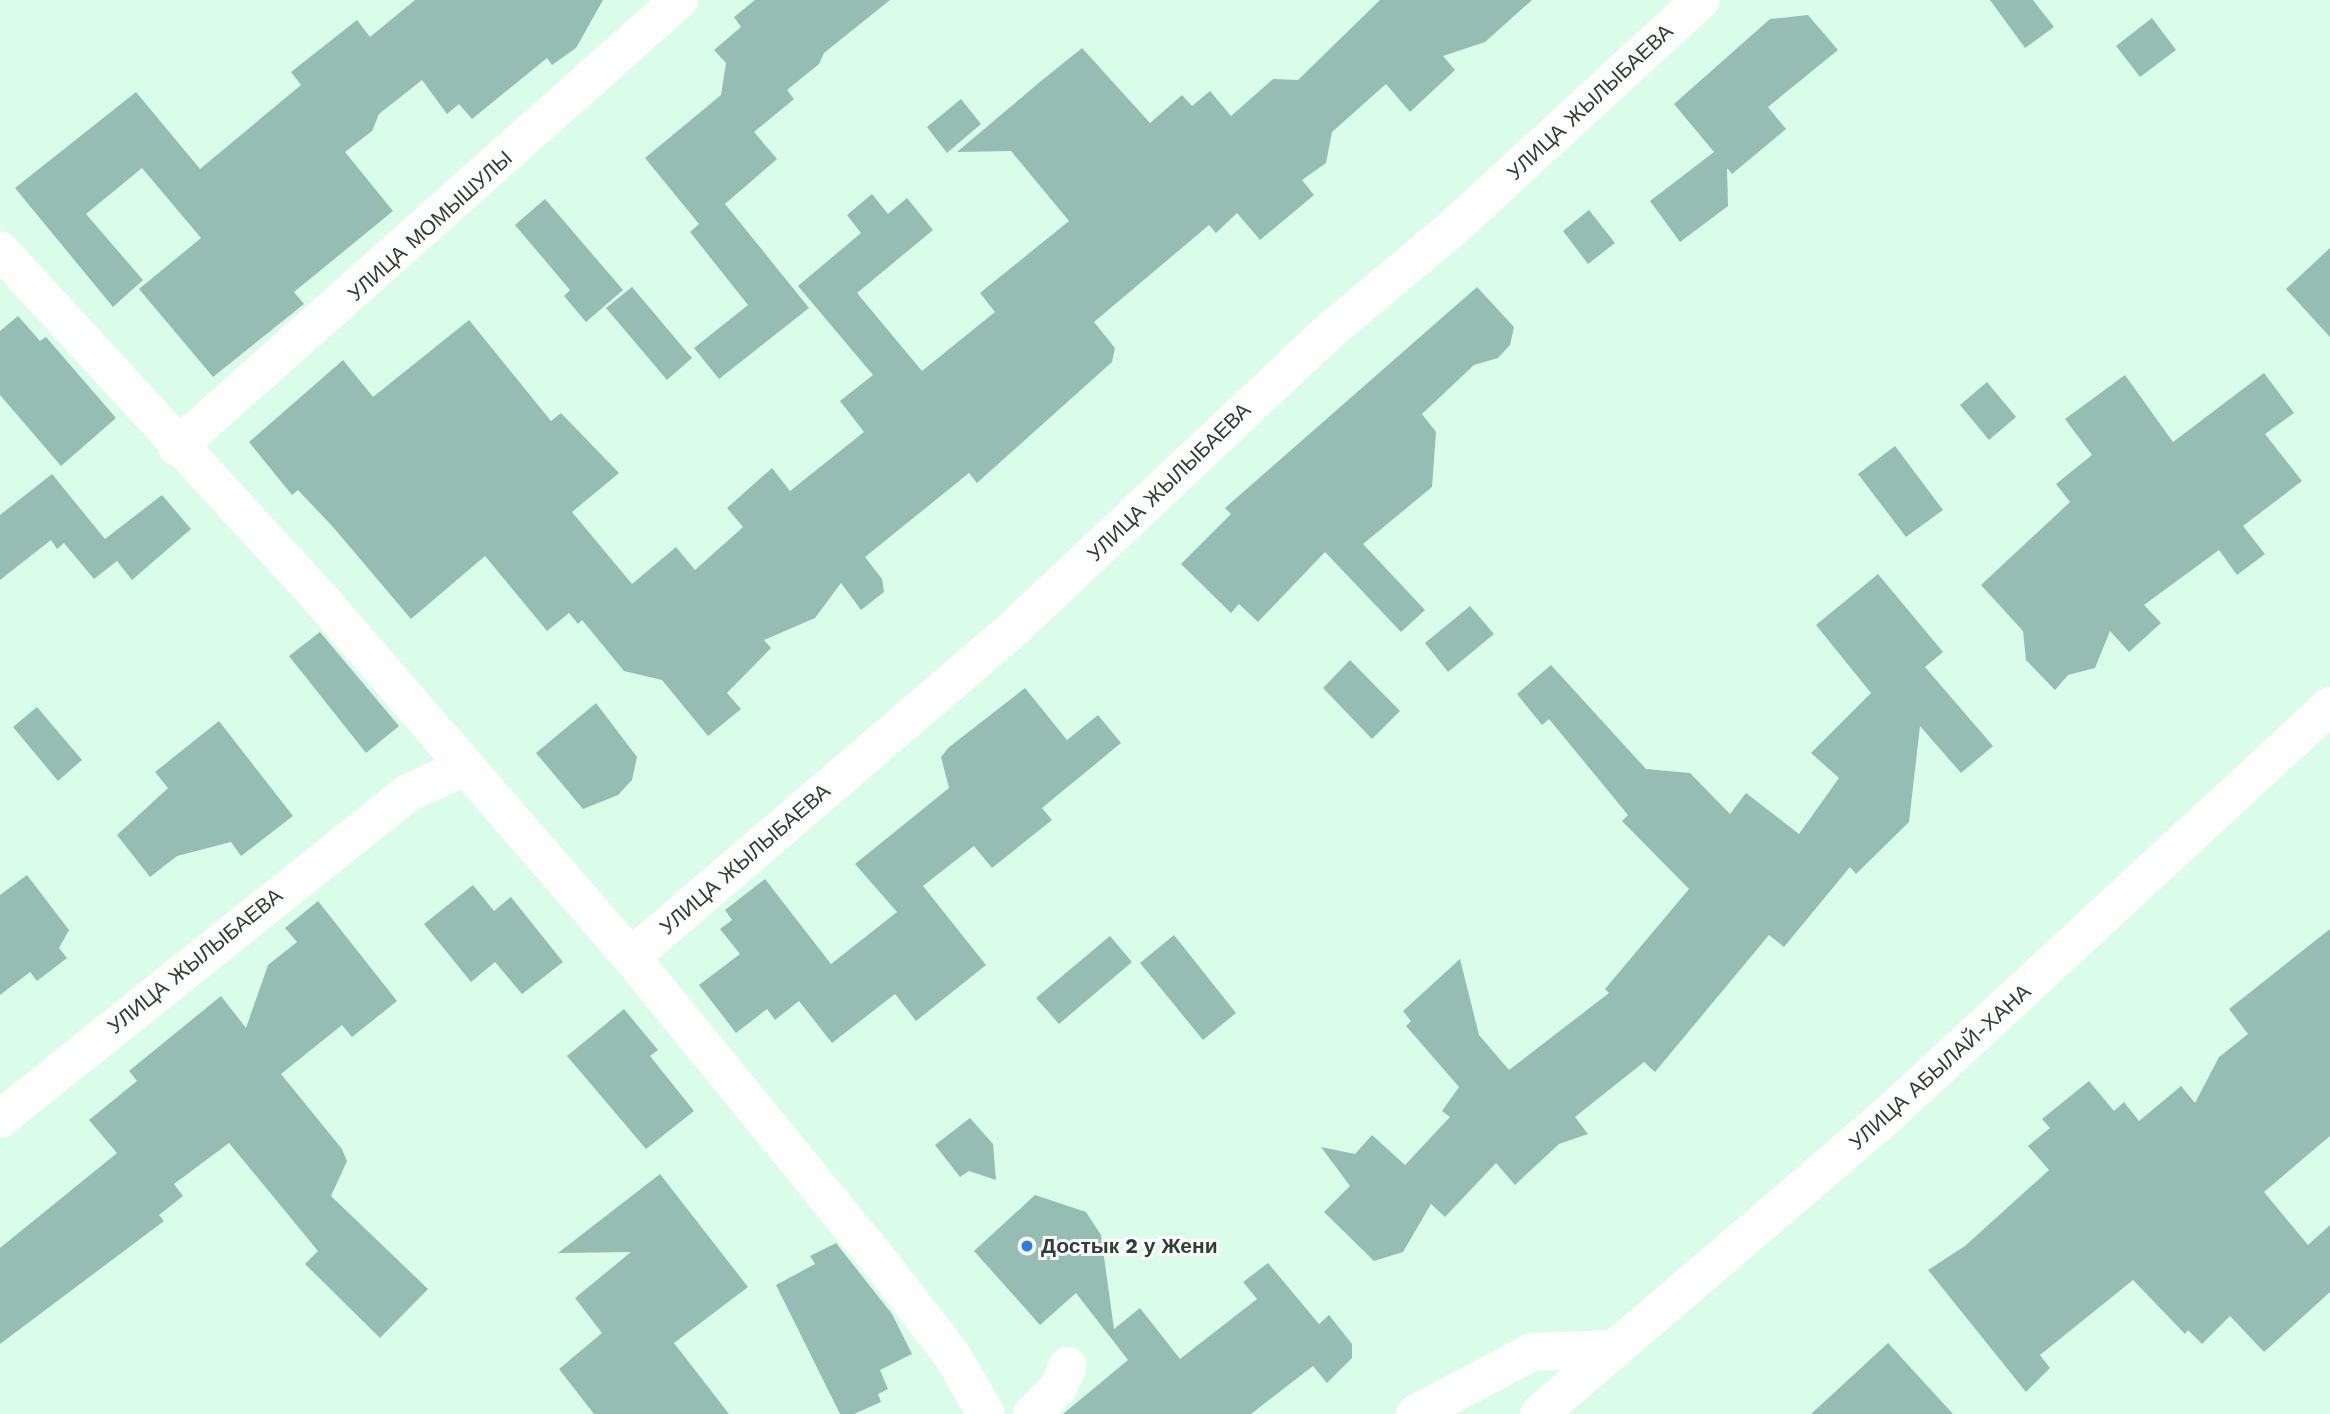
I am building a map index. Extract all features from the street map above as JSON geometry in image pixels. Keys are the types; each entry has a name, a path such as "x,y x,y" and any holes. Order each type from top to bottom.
{"street":[{"name":"УЛИЦА МОМЫШУЛЫ","path":"177,447 679,0"},
{"name":"УЛИЦА ЖЫЛЫБАЕВА","path":"631,957 1011,631 1332,329 1455,226 1701,0"},
{"path":"1,253 177,447 319,597 631,957 903,1292 951,1354 986,1414"},
{"name":"УЛИЦА АБЫЛАЙ-ХАНА","path":"1539,1414 1912,1094 2330,706"},
{"name":"УЛИЦА ЖЫЛЫБАЕВА","path":"0,1119 408,793 465,767"},
{"path":"1415,1414 1532,1352 1612,1349"},
{"path":"1032,1414 1058,1388 1068,1366"}],"building":[{"path":"415,0 603,0 576,48 552,65 547,58 472,119 459,104 447,114 422,80 379,114 372,131 345,152 393,211 294,292 304,304 213,377 139,289 201,238 142,168 86,214 143,280 113,307 15,188 136,92 200,169 301,85 291,72 357,20 370,37"},
{"path":"755,0 890,0 824,53 819,64 787,90 794,99 754,132 777,159 725,204 809,308 719,379 694,348 748,305 690,232 699,224 645,158 721,95 726,63 714,50 741,27 734,17"},
{"path":"1380,0 1532,0 1485,42 1443,56 1455,70 1410,112 1386,84 1332,132 1326,163 1302,180 1314,195 1260,240 1237,213 1216,233 1209,225 1094,322 1115,348 1112,362 977,483 969,473 865,557 882,579 884,592 861,610 841,583 815,618 764,640 771,648 727,693 741,709 708,736 662,680 624,671 582,620 578,624 569,613 547,631 485,556 411,619 333,527 298,490 292,495 249,442 343,360 373,397 469,320 551,421 561,413 619,473 572,512 632,584 676,547 695,570 743,527 727,508 772,468 790,491 864,432 840,401 873,375 798,286 861,233 847,215 872,194 888,214 907,198 933,230 857,293 922,371 995,312 980,293 1069,221 1011,151 957,152 1041,81 1082,48 1150,123 1182,95 1192,106 1210,91 1231,116 1273,79 1298,80"},
{"path":"1990,0 2033,0 2054,27 2025,48"},
{"path":"1808,15 1838,50 1768,107 1786,129 1732,174 1727,168 1728,206 1680,242 1650,201 1714,152 1674,104 1770,19"},
{"path":"2152,18 2176,50 2140,77 2116,46"},
{"path":"961,99 981,124 947,153 927,127"},
{"path":"545,199 623,290 586,322 564,296 570,290 515,225"},
{"path":"1589,210 1615,243 1588,264 1563,231"},
{"path":"2330,248 2330,337 2286,289"},
{"path":"632,287 692,358 667,380 606,308"},
{"path":"1477,287 1514,327 1510,345 1498,358 1474,365 1422,414 1436,432 1432,487 1363,544 1425,610 1401,632 1325,552 1258,622 1239,604 1231,613 1181,564 1231,514 1225,508"},
{"path":"18,316 40,341 46,337 116,418 61,466 0,395 0,331"},
{"path":"2264,373 2294,413 2265,434 2302,481 2243,526 2265,554 2237,575 2219,550 2144,605 2161,623 2129,652 2110,631 2095,668 2068,675 2055,690 2026,660 2023,631 1981,585 2070,502 2056,484 2092,455 2065,419 2125,375 2173,442"},
{"path":"1987,382 2016,417 1989,440 1960,405"},
{"path":"1895,446 1943,510 1906,537 1858,474"},
{"path":"52,474 105,539 162,495 191,529 132,580 117,561 94,579 64,543 57,549 51,540 0,580 0,515"},
{"path":"1878,574 1943,652 1925,667 1993,746 1961,773 1920,726 1909,822 1856,874 1850,867 1784,947 1769,935 1655,1072 1644,1062 1575,1117 1588,1134 1559,1144 1515,1185 1496,1163 1445,1217 1431,1204 1403,1252 1374,1261 1324,1212 1350,1186 1321,1147 1355,1154 1372,1135 1405,1165 1450,1117 1442,1111 1459,1087 1406,1026 1411,1021 1403,1011 1460,959 1479,1035 1509,1070 1609,993 1605,989 1689,889 1622,821 1628,815 1549,719 1542,725 1517,694 1551,665 1646,769 1690,773 1730,814 1746,793 1799,834 1839,778 1811,753 1871,693 1816,625"},
{"path":"1470,606 1494,634 1448,672 1425,643"},
{"path":"320,632 399,726 366,753 289,656"},
{"path":"1350,660 1400,711 1372,739 1323,688"},
{"path":"1025,688 1067,740 1098,715 1121,743 1042,808 1052,820 992,868 974,846 923,886 986,965 916,1021 895,994 832,1043 799,1001 775,1020 767,1009 736,1033 699,985 740,954 720,929 732,920 725,910 765,879 831,964 897,912 855,864 949,788 941,757 948,748"},
{"path":"596,703 637,757 632,780 618,795 583,809 536,753"},
{"path":"37,707 82,760 58,781 13,727"},
{"path":"219,721 293,816 241,856 231,842 177,856 150,877 117,835 168,788 155,772"},
{"path":"27,875 69,930 59,948 67,958 37,981 30,972 0,995 0,895"},
{"path":"473,885 494,911 511,897 563,962 522,994 495,962 471,982 424,924"},
{"path":"318,901 397,1001 352,1037 342,1025 281,1074 342,1149 347,1161 331,1196 428,1289 380,1338 305,1264 318,1251 229,1143 174,1184 183,1196 159,1215 164,1221 0,1344 0,1248 117,1153 89,1120 137,1081 129,1071 221,996 246,1028 268,965 297,942 285,928"},
{"path":"2330,929 2330,1136 2264,1192 2308,1245 2330,1225 2330,1292 2264,1352 2230,1316 2202,1344 2188,1330 2185,1334 2133,1280 2040,1355 2050,1368 2026,1392 1928,1270 1965,1246 2049,1170 2028,1146 2050,1128 2042,1119 2089,1081 2114,1111 2124,1102 2139,1121 2181,1086 2195,1103 2219,1057 2248,1034 2229,1009"},
{"path":"1174,935 1236,1013 1203,1040 1140,963"},
{"path":"1110,936 1132,962 1059,1024 1036,998"},
{"path":"624,1009 658,1050 650,1056 694,1111 646,1149 567,1056"},
{"path":"970,1118 993,1144 996,1180 969,1171 960,1177 935,1145"},
{"path":"660,1174 748,1287 674,1343 729,1414 594,1414 559,1369 602,1333 575,1298 631,1252 558,1253"},
{"path":"1035,1195 1086,1212 1101,1235 1114,1329 1140,1308 1180,1359 1257,1299 1243,1282 1268,1263 1319,1324 1329,1315 1352,1344 1352,1358 1327,1383 1313,1366 1251,1414 1063,1414 1128,1360 1076,1293 1040,1325 974,1251"},
{"path":"836,1243 892,1314 912,1354 880,1370 888,1389 878,1394 881,1402 854,1414 840,1414 776,1285 815,1264 810,1256"},
{"path":"1888,1343 1953,1414 1811,1414"}],"place":[{"name":"Достык 2 у Жени","path":"1027,1246"}]}
